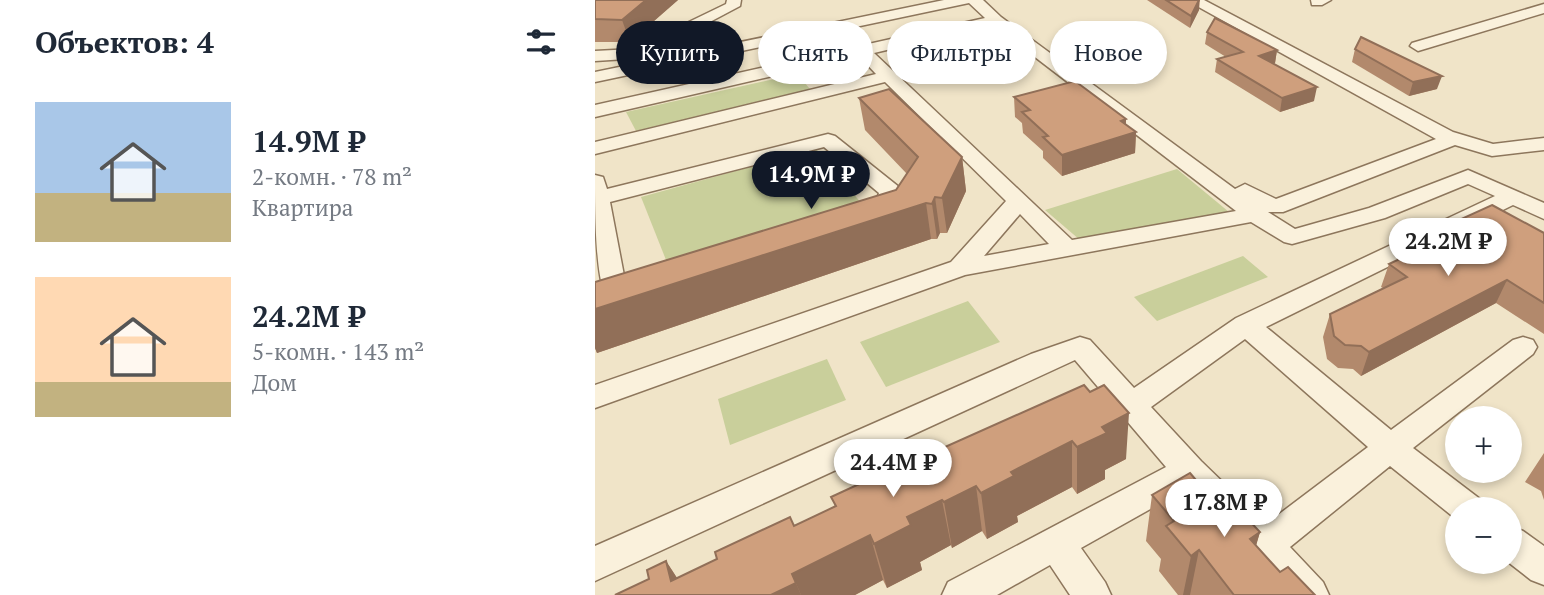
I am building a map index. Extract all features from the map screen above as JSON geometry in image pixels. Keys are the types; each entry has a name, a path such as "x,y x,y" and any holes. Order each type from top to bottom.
{"street":[{"path":"744,47 965,0"},
{"path":"974,0 996,20 1255,214 1292,237 1377,213 1468,176 1544,212"},
{"path":"988,0 1252,196 1275,207 1453,139"},
{"path":"1193,0 1453,139 1492,150 1544,144"},
{"path":"1418,46 1544,8"},
{"path":"595,56 616,55"},
{"path":"595,77 616,73"},
{"path":"595,148 887,76"},
{"path":"639,279 604,289 597,190 828,140 891,192 885,209 846,220"},
{"path":"1131,406 1246,325 1513,196"},
{"path":"1019,201 1068,250"},
{"path":"595,397 960,268 1255,214"},
{"path":"1246,325 1390,449 1452,497"},
{"path":"595,564 1041,361 1080,347 1189,471 1310,595"},
{"path":"1265,546 1523,347"},
{"path":"961,595 1189,471"},
{"path":"1056,543 1092,595"},
{"path":"1522,551 1544,568"}],"lane":[{"path":"704,21 733,6 734,0"},
{"path":"873,48 996,20"},
{"path":"873,61 887,76"},
{"path":"595,111 758,74"},
{"path":"895,84 1019,201 960,268"}],"green space":[{"path":"758,83 806,84 810,89 636,131 626,112"},
{"path":"816,149 862,204 668,265 641,197"},
{"path":"1177,169 1229,212 1080,240 1045,210"},
{"path":"1243,256 1268,277 1157,321 1134,297"},
{"path":"968,301 1000,342 886,387 860,342"},
{"path":"827,359 846,400 730,445 718,399"}],"building":[{"path":"595,0 646,0 622,20 595,19"},
{"path":"1166,0 1199,0 1191,16"},
{"path":"1215,18 1277,50 1259,56 1317,87 1282,98 1217,59 1243,52 1207,32"},
{"path":"1361,37 1442,76 1413,82 1355,49"},
{"path":"1064,84 1079,84 1126,119 1121,121 1136,132 1062,155 1043,137 1048,136 1022,112 1030,110 1014,97"},
{"path":"889,89 962,157 942,198 935,197 932,204 926,203 595,309 595,282 896,190 918,157 859,98"},
{"path":"1492,205 1544,233 1544,303 1507,280 1369,352 1361,346 1345,345 1334,336 1330,314 1407,277 1389,264 1459,231 1448,225"},
{"path":"1084,385 1090,392 1104,385 1129,413 1102,427 1107,433 1077,447 1072,441 1011,472 1014,476 981,493 976,486 907,517 911,525 874,544 870,535 792,574 796,583 771,595 615,595 649,579 647,570 666,561 671,581 717,559 715,552 790,517 794,526 836,506 831,497 898,466 903,474 939,457 936,451"},
{"path":"1190,473 1201,486 1211,480 1260,532 1250,539 1280,572 1288,567 1315,595 1234,595 1199,550 1191,556 1166,526 1174,521 1152,495"}]}
